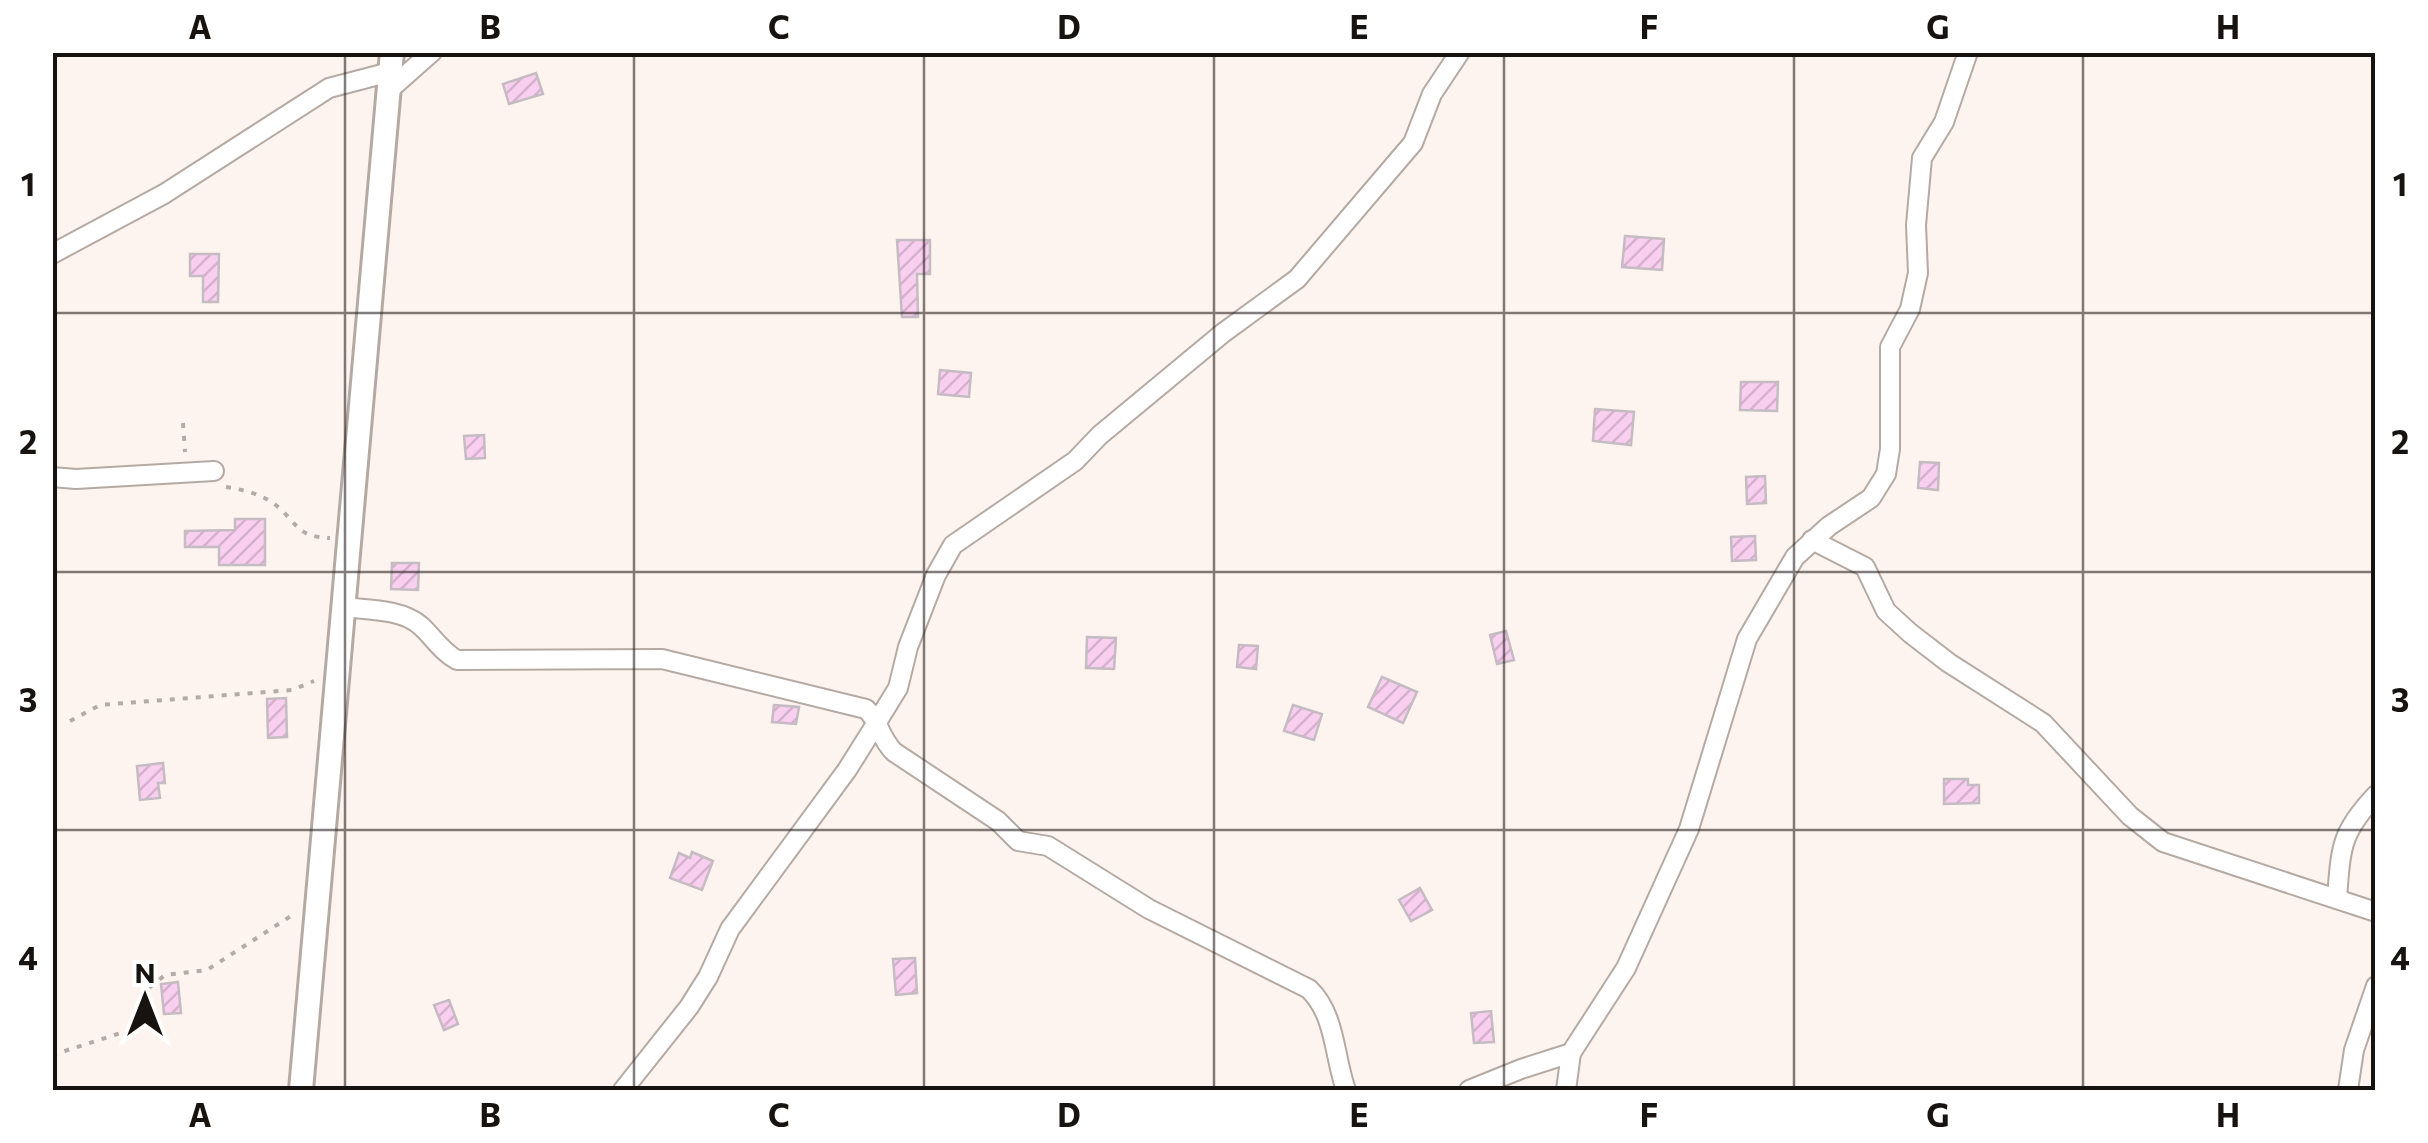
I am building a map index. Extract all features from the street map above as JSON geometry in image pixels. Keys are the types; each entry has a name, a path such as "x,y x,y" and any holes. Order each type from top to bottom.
{"street":[{"path":"52,254 164,194 330,88 390,72 432,52"},
{"path":"623,1090 689,1008 708,978 730,929 848,770 898,688 908,648 936,575 953,545 1076,461 1100,436 1223,333 1296,279 1413,143 1432,94 1460,52"},
{"path":"1566,1090 1571,1054 1626,968 1689,829 1746,639 1796,558 1812,540 1871,498 1886,474 1890,449 1890,347 1910,309 1918,273 1916,225 1922,158 1944,122 1968,52"},
{"path":"301,1090 390,72"},
{"path":"52,477 76,480 214,471"},
{"path":"1812,540 1865,568 1886,611 1949,663 2042,723 2130,816 2163,842 2376,912"},
{"path":"343,608 408,617 444,653 457,660 662,659 866,709 880,738 894,752 998,820 1018,841 1048,846 1149,909 1309,989 1329,1024 1346,1090"},
{"path":"2337,898 2341,849 2351,822 2376,795"},
{"path":"2348,1090 2354,1050 2376,986"},
{"path":"1470,1090 1521,1068 1571,1054"}],"path":[{"path":"183,423 185,458 192,473 219,486 251,491 278,507 294,528 318,538 350,539"},
{"path":"70,721 100,705 292,690 336,671"},
{"path":"52,1055 127,1030 144,1015 149,988 166,975 207,970 290,916 317,906"}],"building":[{"path":"536,73 543,94 509,104 503,84"},
{"path":"1625,236 1664,239 1662,270 1622,267"},
{"path":"897,240 930,240 930,274 917,274 918,317 902,317"},
{"path":"190,254 219,254 218,302 203,302 203,276 190,276"},
{"path":"940,370 971,373 969,397 938,394"},
{"path":"1741,382 1778,382 1777,411 1740,410"},
{"path":"1595,409 1634,412 1631,445 1593,441"},
{"path":"484,435 485,458 466,459 464,436"},
{"path":"1920,462 1939,463 1938,490 1918,488"},
{"path":"1765,476 1766,503 1747,504 1746,477"},
{"path":"235,519 265,519 265,565 219,565 219,547 185,547 185,531 235,530"},
{"path":"1755,536 1756,560 1732,561 1731,537"},
{"path":"392,563 419,563 418,590 391,589"},
{"path":"1506,631 1514,660 1497,664 1490,635"},
{"path":"1087,637 1116,638 1114,669 1086,668"},
{"path":"1239,645 1258,646 1256,669 1237,667"},
{"path":"1382,677 1417,692 1403,723 1368,707"},
{"path":"286,698 287,737 268,738 267,699"},
{"path":"774,705 799,707 796,724 772,722"},
{"path":"1293,705 1322,714 1314,740 1284,731"},
{"path":"163,763 165,783 158,783 160,798 140,800 137,766"},
{"path":"1944,779 1968,779 1968,785 1979,785 1979,803 1944,804"},
{"path":"692,852 713,861 702,890 670,878 679,853 690,858"},
{"path":"1420,888 1432,910 1411,921 1399,900"},
{"path":"915,958 917,993 896,995 893,959"},
{"path":"178,982 181,1013 164,1014 161,984"},
{"path":"449,1000 458,1024 444,1030 434,1005"},
{"path":"1491,1011 1494,1042 1474,1043 1471,1013"}]}
